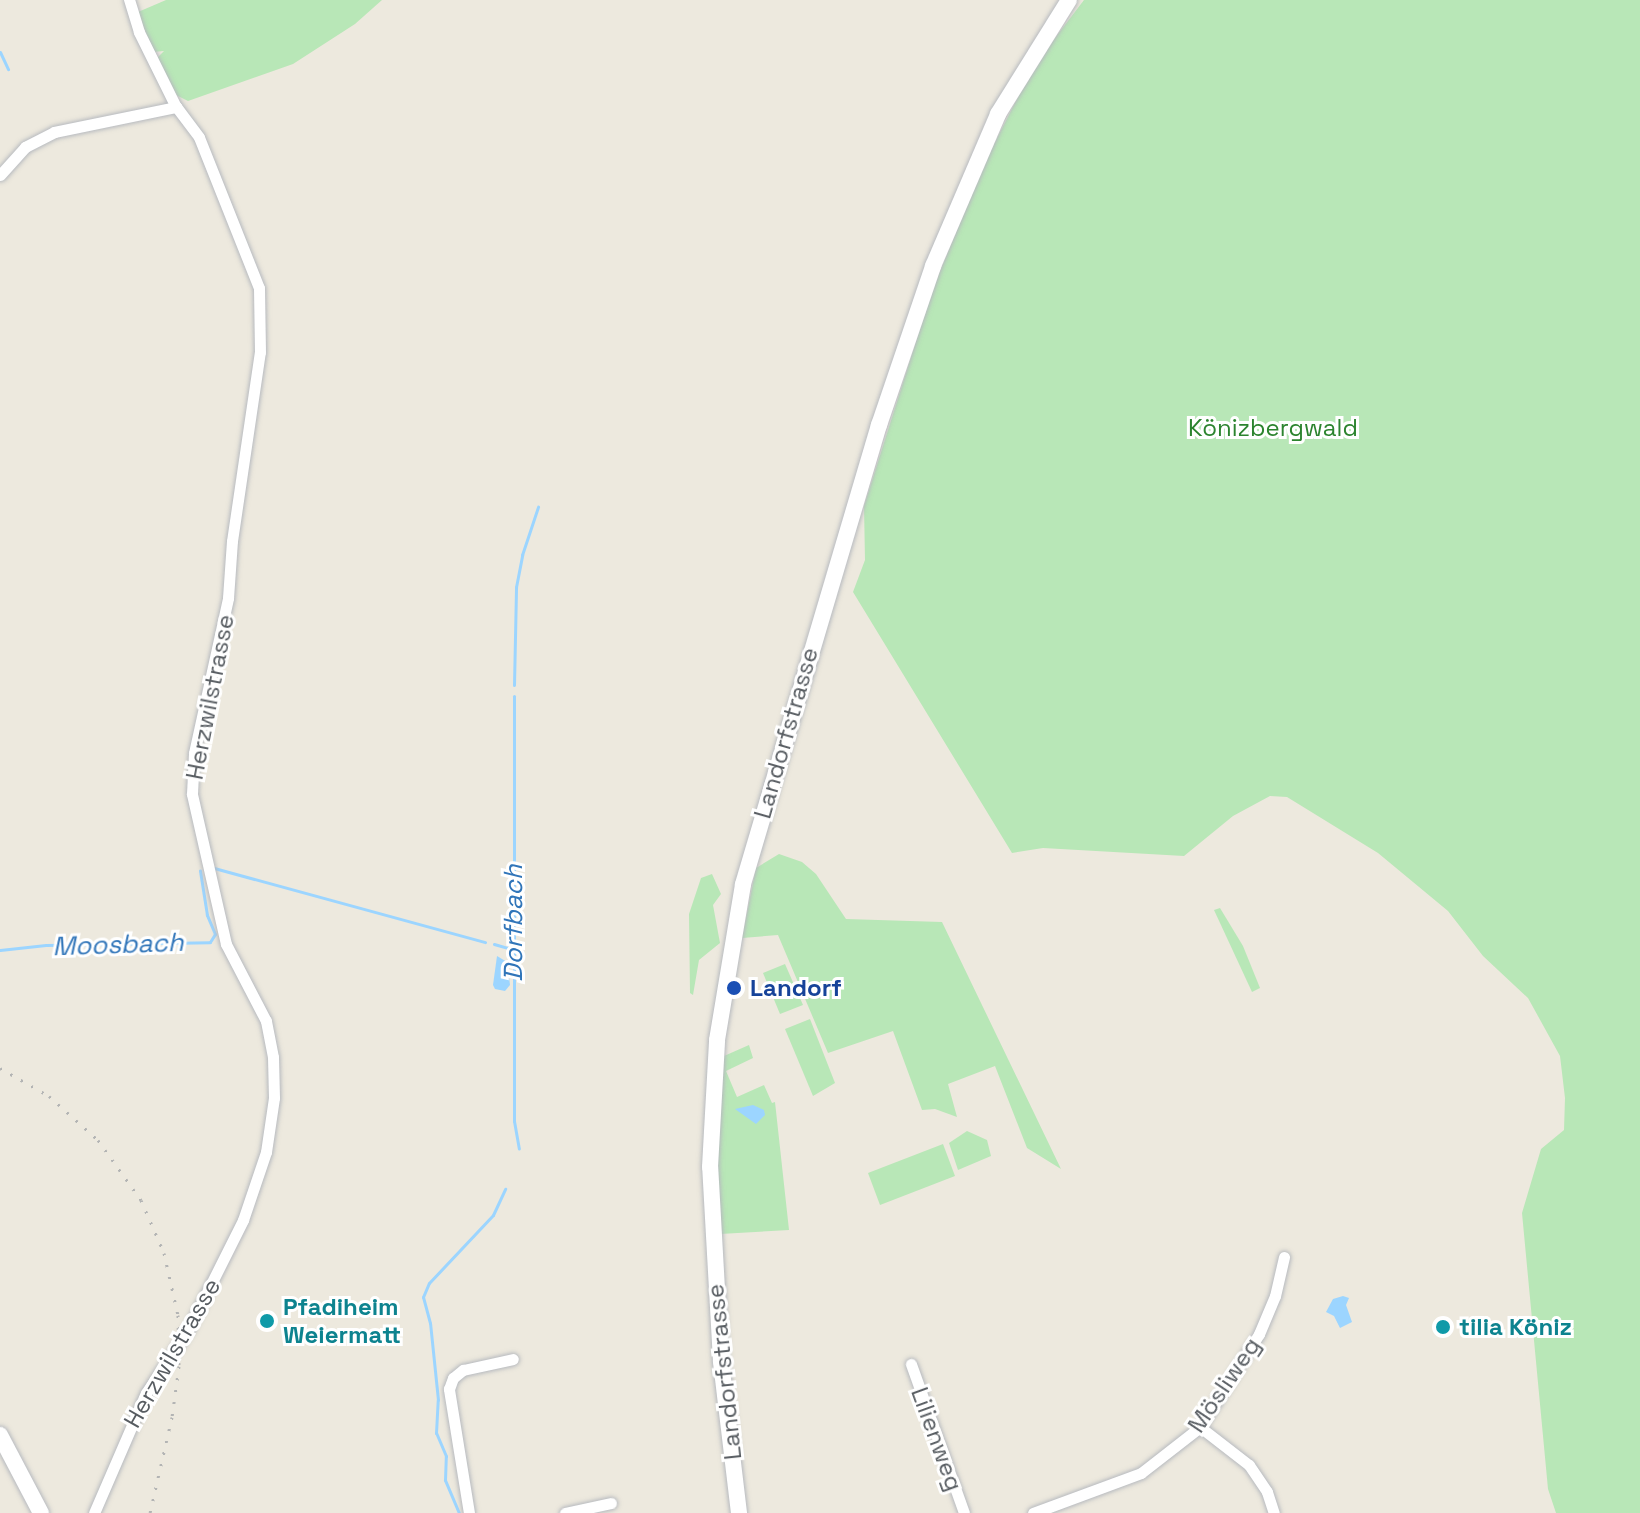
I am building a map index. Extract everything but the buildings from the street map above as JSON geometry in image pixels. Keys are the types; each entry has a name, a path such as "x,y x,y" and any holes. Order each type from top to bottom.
{"street":[{"name":"Herzwilstrasse","path":"94,1513 146,1393 189,1328 243,1220 266,1152 274,1098 273,1057 266,1021 226,944 192,794 194,753 228,598 232,541 260,352 259,288 199,137 176,107 139,32 129,0"},
{"name":"Landorfstrasse","path":"739,1513 720,1347 710,1167 717,1040 743,884 879,425 933,266 998,114 1069,0"},
{"path":"0,175 25,147 54,132 176,107"},
{"name":"Mösliweg","path":"1033,1513 1095,1493 1141,1473 1200,1427 1259,1334 1275,1296 1284,1257"},
{"path":"469,1513 449,1389 453,1378 463,1370 513,1359"},
{"name":"Lilienweg","path":"911,1364 964,1513"},
{"path":"1200,1427 1249,1465 1267,1492 1274,1513"},
{"path":"0,1435 41,1513"},
{"path":"565,1513 611,1503"}],"green space":[{"path":"166,0 382,0 355,24 293,64 188,101 176,95 157,58 164,51 153,52 138,12"},
{"name":"Könizbergwald","path":"1084,0 1640,0 1640,1513 1556,1513 1548,1489 1522,1213 1541,1149 1564,1130 1565,1098 1560,1056 1528,998 1483,956 1448,911 1378,853 1287,797 1270,796 1233,816 1184,856 1043,848 1012,853 853,592 865,560 864,506 932,291 987,158 1018,97 1055,38"},
{"path":"779,854 802,862 816,874 846,919 942,922 1061,1169 1027,1148 995,1066 948,1084 957,1117 935,1109 922,1110 893,1031 828,1053 778,935 742,938 756,868"},
{"path":"712,874 721,894 713,905 720,943 699,960 693,995 690,993 689,914 701,878"},
{"path":"1220,908 1243,946 1260,988 1252,992 1214,910"},
{"path":"785,964 803,1005 780,1014 763,973"},
{"path":"810,1019 835,1083 813,1096 785,1029"},
{"path":"749,1045 753,1058 726,1071 737,1097 764,1085 772,1103 775,1102 789,1230 720,1234 717,1166 724,1056"},
{"path":"967,1131 987,1140 991,1156 958,1170 949,1143"},
{"path":"943,1144 955,1176 880,1205 868,1173"}],"water":[{"path":"497,956 507,962 510,985 505,991 495,989 493,985"},
{"path":"753,1105 764,1110 765,1115 756,1124 735,1109"},
{"path":"1349,1298 1346,1305 1352,1322 1340,1328 1334,1316 1326,1312 1333,1299"}],"waterway":[{"path":"0,52 8,69"},
{"name":"Dorfbach","path":"514,685 516,587 522,555 538,507"},
{"name":"Dorfbach","path":"514,696 514,1121 519,1149"},
{"name":"Moosbach","path":"214,868 485,942"},
{"name":"Moosbach","path":"0,950 46,945 210,942 215,934 207,915 200,871"},
{"name":"Moosbach","path":"494,944 515,950"},
{"name":"Dorfbach","path":"459,1513 445,1480 446,1456 436,1433 438,1400 430,1323 423,1297 429,1283 493,1215 505,1189"}],"railway":[{"path":"0,1068 49,1096 98,1140 141,1200 164,1253 178,1315 179,1366 172,1417 150,1513"}],"place":[{"name":"Landorf","path":"734,988"},
{"name":"Pfadiheim Weiermatt","path":"267,1321"},
{"name":"tilia Köniz","path":"1443,1327"}]}
